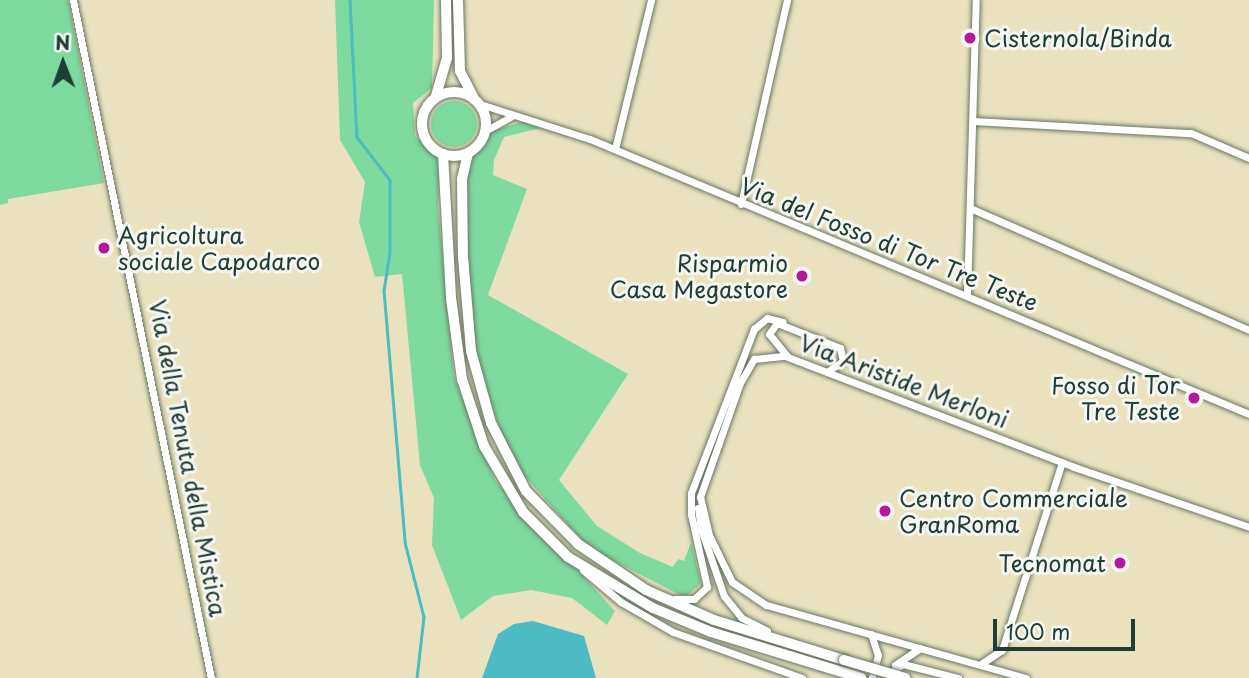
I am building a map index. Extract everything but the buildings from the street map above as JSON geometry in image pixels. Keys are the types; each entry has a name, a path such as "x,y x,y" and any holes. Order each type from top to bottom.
{"main road":[{"path":"446,0 447,58 436,96 421,122 427,142 443,154 468,153"},
{"path":"458,0 460,71 476,101 485,131 468,153 462,179 466,322 477,380 494,431 517,477 546,514 591,554 646,590 714,620 905,678"},
{"path":"436,96 455,91 476,101"},
{"path":"443,154 453,318 468,404 506,486 534,526 558,549 613,587 674,618 860,678"}],"street":[{"name":"Via della Tenuta della Mistica","path":"73,0 211,678"},
{"path":"615,149 651,0"},
{"path":"741,204 787,0"},
{"path":"967,295 976,0"},
{"name":"Via del Fosso di Tor Tre Teste","path":"476,101 513,116 615,149 741,204 967,295 1249,414"},
{"path":"485,131 513,116"},
{"path":"973,121 1191,133 1249,158"},
{"path":"970,208 1249,330"},
{"path":"646,590 685,600 705,590 707,572 691,514 691,493 754,329 767,318 783,322 840,348 843,361 827,372"},
{"path":"783,322 772,325 769,334 788,356"},
{"name":"Via Aristide Merloni","path":"700,497 748,366 763,355 788,356 1062,462 1249,527"},
{"path":"979,664 996,658 1002,650 1062,462"},
{"path":"700,497 712,543 740,591 766,605 1026,678"},
{"path":"700,497 701,529 718,581 733,608 757,627 840,659"},
{"path":"558,549 615,597 659,625 722,652 802,678"},
{"path":"871,634 878,655 872,678"},
{"path":"887,678 906,654 920,648"},
{"path":"894,666 912,665 958,678"}],"green space":[{"path":"0,0 68,0 104,183 8,199 8,203 0,205"},
{"path":"335,0 434,0 432,88 413,103 415,136 439,158 438,209 454,377 495,480 615,611 607,625 572,598 531,590 493,596 461,620 432,545 434,498 420,465 402,274 375,277 359,222 365,182 340,140"},
{"path":"454,101 470,108 477,124 470,140 454,147 438,140 431,124 438,108"},
{"path":"522,122 545,127 504,137 494,160 493,175 527,189 488,295 628,374 559,480 597,526 640,553 673,567 678,559 684,561 691,542 701,583 688,595 680,595 589,548 520,471 502,436 477,359 467,266 468,165 492,131"}],"water":[{"path":"533,621 584,636 596,678 482,678 498,634 514,624"}],"waterway":[{"path":"350,0 357,137 390,180 390,253 384,290 405,542 424,617 417,678"}],"place":[{"name":"Cisternola/Binda","path":"970,38"},
{"name":"Agricoltura sociale Capodarco","path":"104,248"},
{"name":"Risparmio Casa Megastore","path":"802,276"},
{"name":"Fosso di Tor Tre Teste","path":"1194,398"},
{"name":"Centro Commerciale GranRoma","path":"885,511"},
{"name":"Tecnomat","path":"1120,563"}]}
